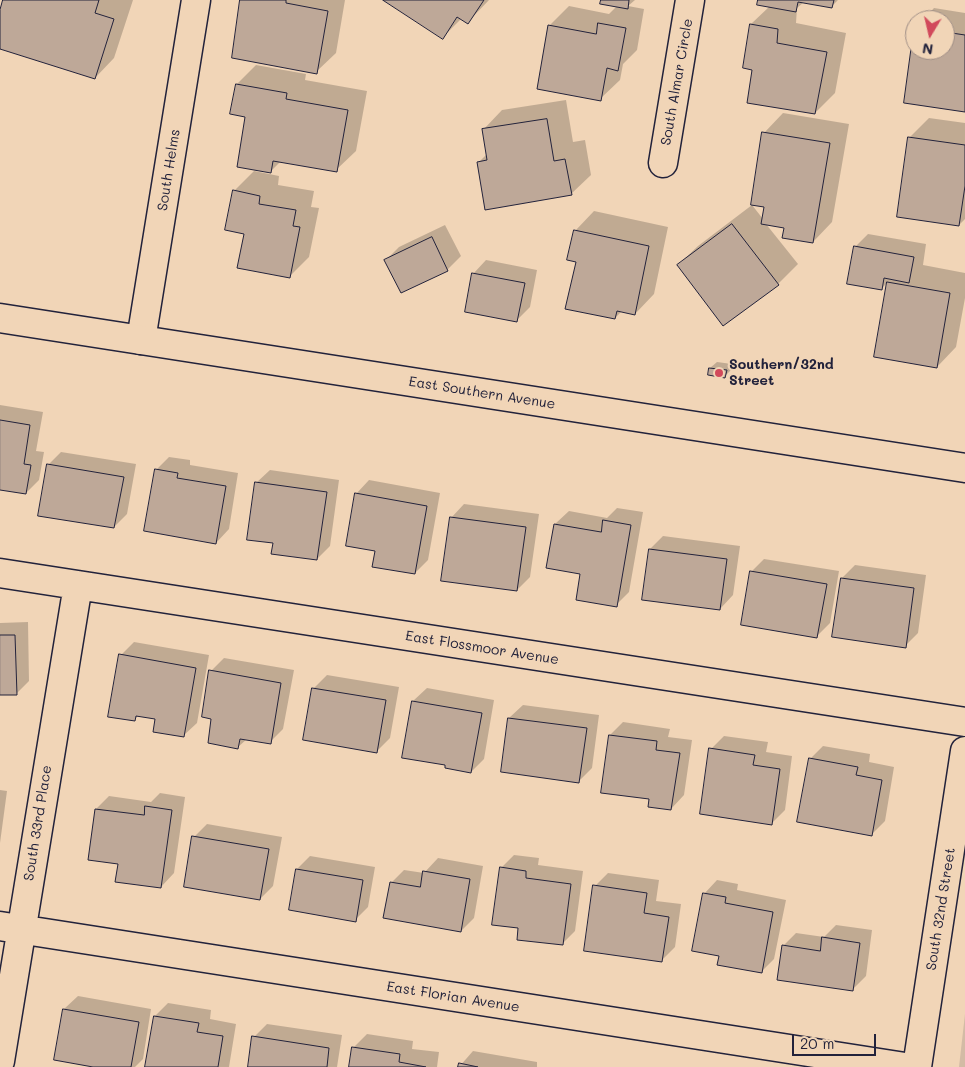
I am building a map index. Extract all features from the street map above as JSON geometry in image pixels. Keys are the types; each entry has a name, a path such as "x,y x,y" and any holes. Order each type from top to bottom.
{"street":[{"name":"South Helms","path":"141,340 196,0"},
{"name":"South Almar Circle","path":"663,163 690,0"},
{"name":"East Southern Avenue","path":"0,318 965,468"},
{"name":"East Flossmoor Avenue","path":"0,573 965,722"},
{"name":"South 33rd Place","path":"0,1061 10,928 78,585"},
{"name":"South 32nd Street","path":"917,1067 965,751"},
{"name":"East Florian Avenue","path":"10,928 905,1067"}],"shaded area":[{"path":"965,1014 965,1067 959,1067"}],"building":[{"path":"3,0 99,0 95,13 114,19 95,79 0,49 0,10"},
{"path":"240,0 286,0 286,3 328,11 317,74 232,58"},
{"path":"383,0 484,0 468,24 457,17 443,39"},
{"path":"601,0 629,0 628,9 600,4"},
{"path":"758,0 834,0 832,8 798,2 796,12 757,5"},
{"path":"598,23 626,28 618,71 607,68 601,101 537,89 548,25 596,34"},
{"path":"750,24 778,29 777,43 827,52 815,114 747,103 752,70 743,68"},
{"path":"955,34 965,35 965,112 904,103 910,60 955,60"},
{"path":"236,84 287,93 286,99 348,110 337,172 273,161 271,173 237,167 245,117 230,114"},
{"path":"547,119 554,161 565,159 572,195 485,210 477,162 487,160 482,129"},
{"path":"762,132 830,143 813,243 782,238 784,228 761,224 764,207 751,205"},
{"path":"908,137 965,145 965,186 959,226 897,217"},
{"path":"233,190 260,196 259,204 296,210 293,226 300,227 290,278 237,268 244,234 225,230"},
{"path":"732,224 779,285 723,326 677,265"},
{"path":"574,230 649,246 635,315 617,311 615,319 565,309 576,262 567,260"},
{"path":"432,237 448,271 401,293 384,260"},
{"path":"854,246 914,257 909,283 884,278 882,290 847,284"},
{"path":"472,273 525,283 517,322 465,312"},
{"path":"887,282 950,293 937,368 874,357"},
{"path":"709,368 727,370 725,378 708,375"},
{"path":"0,420 30,425 24,464 31,465 26,494 0,490"},
{"path":"47,464 124,477 114,528 38,516"},
{"path":"155,469 178,473 177,478 226,486 216,544 144,531"},
{"path":"255,482 327,492 317,560 271,554 273,543 247,540"},
{"path":"355,493 427,506 415,574 372,567 375,551 346,546"},
{"path":"450,517 526,527 517,591 441,581"},
{"path":"603,520 631,525 617,607 576,600 580,574 546,568 554,524 601,532"},
{"path":"649,549 727,559 720,610 642,600"},
{"path":"750,571 827,584 817,638 741,625"},
{"path":"841,578 914,588 906,648 832,637"},
{"path":"0,635 15,635 17,695 0,695"},
{"path":"119,654 196,668 184,737 153,732 155,719 136,716 135,721 108,717"},
{"path":"209,670 281,683 271,744 240,739 238,749 208,743 211,719 202,717"},
{"path":"312,688 386,700 377,753 303,740"},
{"path":"412,701 482,713 471,773 445,768 445,765 402,758"},
{"path":"508,718 587,728 579,783 501,772"},
{"path":"609,735 657,741 656,750 680,753 671,810 648,807 649,799 601,793"},
{"path":"709,748 755,755 753,765 780,769 772,825 700,814"},
{"path":"809,758 858,767 856,775 882,780 872,836 797,822"},
{"path":"145,806 172,810 161,888 115,882 118,864 88,860 95,809 144,815"},
{"path":"192,836 269,849 260,900 184,887"},
{"path":"500,867 526,871 526,878 571,884 563,945 517,940 518,928 492,925"},
{"path":"296,869 363,880 356,922 289,910"},
{"path":"423,871 470,879 461,932 383,918 390,882 420,887"},
{"path":"593,885 647,893 644,913 669,917 662,962 584,951"},
{"path":"703,893 726,897 725,903 773,912 762,973 717,965 719,956 692,951"},
{"path":"822,937 860,943 853,991 777,980 782,945 820,951"},
{"path":"63,1009 139,1022 131,1067 93,1067 54,1060"},
{"path":"154,1016 199,1023 197,1032 223,1036 218,1067 145,1067"},
{"path":"252,1036 329,1048 327,1067 248,1067"},
{"path":"352,1047 400,1054 399,1062 426,1067 349,1067"},
{"path":"459,1063 478,1067 458,1067"}],"place":[{"name":"Southern/32nd Street","path":"719,373"}]}
